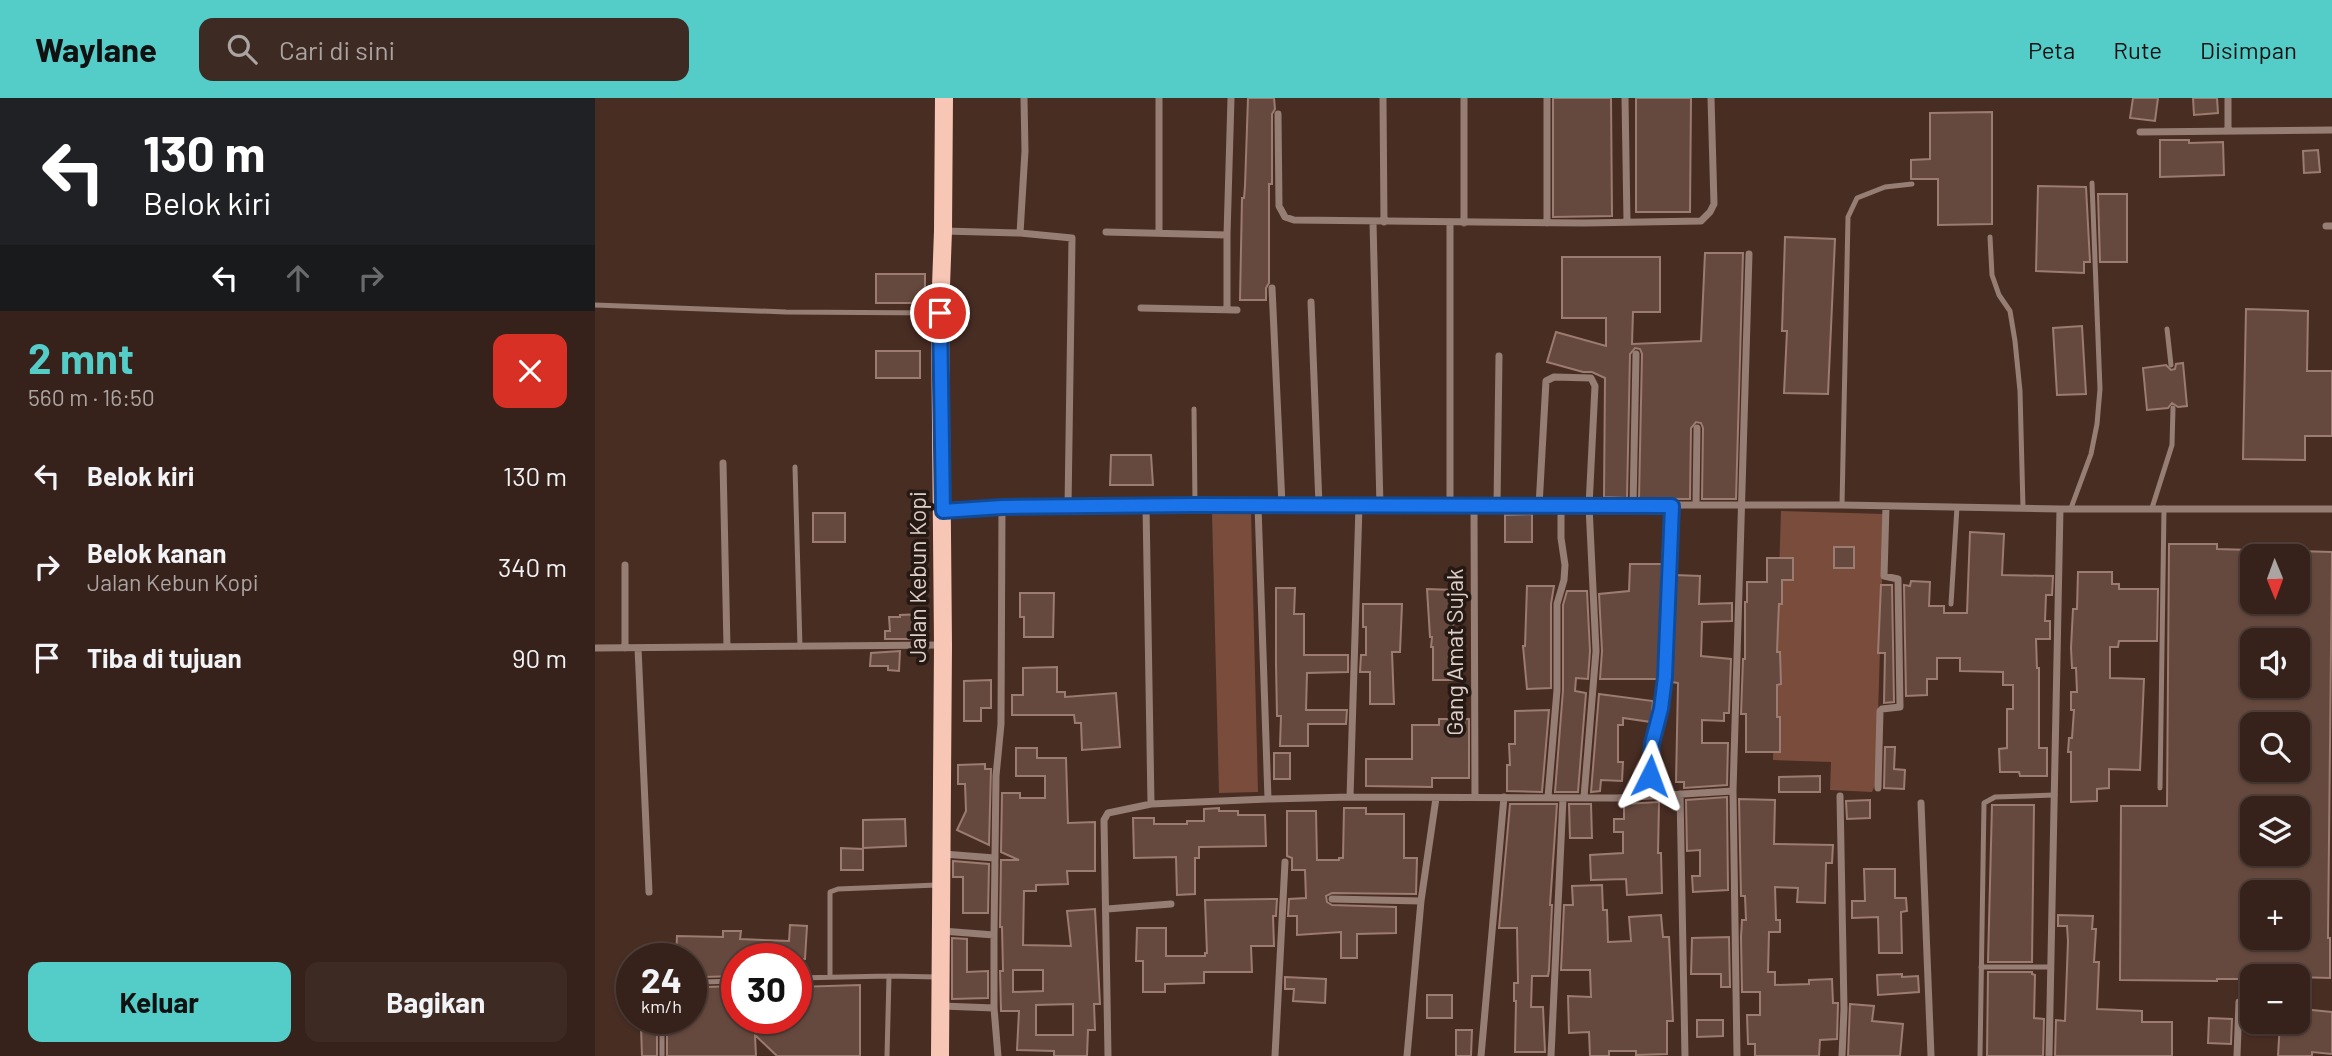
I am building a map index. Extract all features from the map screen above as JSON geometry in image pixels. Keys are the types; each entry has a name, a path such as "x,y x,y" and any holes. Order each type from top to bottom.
{"main road":[{"name":"Jalan Kebun Kopi","path":"940,1056 943,511 940,313 944,98"}],"street":[{"path":"1020,233 1025,151 1024,98"},
{"path":"1159,98 1159,233"},
{"path":"1227,310 1231,98"},
{"path":"1383,98 1384,222"},
{"path":"1464,98 1464,223"},
{"path":"1547,98 1547,223"},
{"path":"1625,98 1627,222"},
{"path":"1278,114 1279,206 1285,217 1294,220 1450,223 1701,221 1714,204 1711,98"},
{"path":"2228,98 2228,130"},
{"path":"2140,132 2332,130"},
{"path":"1373,222 1380,506"},
{"path":"1450,223 1450,505"},
{"path":"943,231 1020,233 1070,237 1073,240 1068,507"},
{"path":"1106,232 1227,235"},
{"path":"1737,1056 1733,791 1749,254"},
{"path":"1272,288 1282,505"},
{"path":"1311,302 1318,505"},
{"path":"1141,308 1237,310"},
{"path":"1633,506 1636,354"},
{"path":"1497,505 1499,356"},
{"path":"1539,506 1545,386 1549,379 1560,377 1591,378 1594,383 1589,506 1596,651 1584,797"},
{"path":"1696,505 1697,428"},
{"path":"723,463 727,648"},
{"path":"943,511 1002,507 1195,505 1842,505 2060,509 2332,509"},
{"path":"1146,506 1151,804"},
{"path":"1258,506 1268,799"},
{"path":"1350,797 1359,506"},
{"name":"Gang Amat Sujak","path":"1474,506 1475,797"},
{"path":"1548,797 1557,690 1557,604 1565,580 1561,506"},
{"path":"1649,796 1652,743 1661,709 1665,677 1672,506"},
{"path":"1878,788 1880,711 1900,707 1898,579 1884,576 1886,506"},
{"path":"998,1056 993,934 996,776 1001,724 1002,507"},
{"path":"2049,1056 2060,509"},
{"path":"625,565 625,648"},
{"path":"595,648 943,645"},
{"path":"638,648 649,892"},
{"path":"1108,1056 1104,816 1113,811 1151,804 1268,799 1563,798 1733,791"},
{"path":"1680,794 1685,1056"},
{"path":"1840,796 1844,1009 1842,1056"},
{"path":"1481,1056 1504,797"},
{"path":"1407,1056 1421,901 1436,798"},
{"path":"1551,1056 1563,798"},
{"path":"1921,803 1931,1056"},
{"path":"941,854 995,858"},
{"path":"1275,1056 1285,862"},
{"path":"1332,899 1421,901"},
{"path":"1107,909 1171,904"},
{"path":"940,931 993,934"},
{"path":"2237,1056 2239,1002"},
{"path":"940,1006 994,1008"}],"lane":[{"path":"2071,509 2091,454 2099,401 2092,183"},
{"path":"1842,505 1848,217 1857,198 1885,187 1912,184"},
{"path":"1990,237 1992,275 1999,295 2010,311 2015,341 2020,391 2023,508"},
{"path":"595,305 786,312 940,313"},
{"path":"2167,329 2171,365"},
{"path":"2152,508 2172,445 2173,408"},
{"path":"1194,409 1195,505"},
{"path":"795,467 800,647"},
{"path":"1951,604 1957,508"},
{"path":"2160,788 2164,508"},
{"path":"1980,1056 1984,803 1995,797 2055,795"},
{"path":"830,977 830,892 941,885"},
{"path":"1981,967 2050,967"},
{"path":"887,1056 889,975"},
{"path":"812,978 889,975 940,977"},
{"path":"662,1034 662,1056"}],"shaded area":[{"path":"1781,511 1884,514 1876,783 1872,792 1830,790 1831,762 1773,760"},
{"path":"1251,512 1258,792 1219,793 1212,513"}],"building":[{"path":"1248,98 1274,98 1275,109 1272,114 1269,283 1266,300 1240,300"},
{"path":"1553,98 1611,98 1612,216 1553,217"},
{"path":"1636,98 1691,98 1690,212 1636,212"},
{"path":"2133,98 2158,98 2155,121 2130,118"},
{"path":"2193,98 2217,98 2218,113 2194,115"},
{"path":"1992,112 1992,224 1938,225 1938,179 1911,179 1911,160 1930,159 1930,113"},
{"path":"2160,140 2223,142 2224,175 2160,177"},
{"path":"2318,150 2320,172 2304,173 2303,151"},
{"path":"2038,186 2086,187 2090,262 2084,262 2084,273 2036,271"},
{"path":"2098,194 2127,194 2127,262 2100,262"},
{"path":"1785,237 1835,239 1828,394 1784,393 1787,331 1782,331"},
{"path":"1705,253 1743,253 1736,499 1702,499 1703,428 1701,423 1696,422 1691,428 1690,499 1639,499 1642,354 1640,349 1635,348 1630,354 1627,498 1604,497 1605,378 1592,372 1547,362 1556,332 1606,346 1606,318 1562,318 1562,257 1660,257 1660,312 1633,312 1632,344 1701,341"},
{"path":"876,274 925,274 925,303 876,303"},
{"path":"2246,309 2308,311 2307,371 2332,371 2332,436 2305,436 2305,460 2243,459"},
{"path":"2082,326 2086,394 2057,395 2053,328"},
{"path":"876,351 920,351 920,378 876,378"},
{"path":"2183,363 2187,406 2178,407 2172,403 2168,408 2147,410 2143,368 2166,365 2171,370 2175,369 2176,364"},
{"path":"1111,455 1151,455 1153,485 1110,485"},
{"path":"813,513 845,513 845,542 813,542"},
{"path":"1532,514 1532,542 1505,542 1505,515"},
{"path":"1970,532 2004,534 2002,575 2053,576 2052,595 2046,595 2045,621 2050,621 2050,639 2036,639 2039,668 2039,748 2047,748 2047,776 2020,776 2019,772 2000,772 1999,749 2007,748 2007,709 2013,709 2013,685 2003,685 2003,672 1960,671 1960,658 1937,658 1937,679 1927,679 1927,695 1906,696 1904,585 1910,586 1911,581 1930,582 1929,606 1944,606 1944,613 1967,613"},
{"path":"2169,544 2217,544 2217,549 2240,550 2240,614 2310,614 2310,551 2332,552 2328,938 2330,978 2310,977 2310,964 2240,964 2240,979 2120,980 2121,806 2167,806"},
{"path":"1834,547 1854,547 1854,568 1834,568"},
{"path":"1767,558 1793,558 1793,580 1782,580 1782,604 1779,604 1777,652 1780,652 1781,684 1777,685 1777,717 1780,717 1780,752 1746,752 1746,714 1741,714 1747,582 1767,582"},
{"path":"1630,564 1662,564 1658,679 1600,679 1602,651 1599,594 1629,591"},
{"path":"2078,572 2112,572 2112,584 2119,584 2119,589 2158,589 2157,641 2119,641 2118,647 2110,647 2110,678 2144,679 2140,770 2109,769 2109,788 2097,789 2097,801 2071,802 2071,752 2068,752 2074,710 2071,710 2071,692 2077,692 2076,668 2072,668 2071,648 2073,609 2077,609"},
{"path":"1675,575 1700,576 1699,604 1732,603 1732,621 1702,622 1701,656 1731,659 1729,713 1724,713 1724,721 1702,720 1702,743 1728,743 1727,785 1684,788 1684,782 1676,782 1678,683 1672,682 1671,679"},
{"path":"1881,585 1892,585 1894,702 1884,703 1885,653 1878,653"},
{"path":"1527,586 1554,586 1551,604 1551,688 1527,689 1523,646"},
{"path":"1276,588 1295,588 1294,614 1304,614 1304,655 1348,655 1348,672 1307,673 1306,710 1347,710 1346,724 1308,724 1308,746 1280,746 1281,716 1277,716"},
{"path":"1427,589 1454,590 1453,631 1456,631 1456,639 1462,639 1463,680 1433,680 1433,647"},
{"path":"1567,591 1587,591 1590,651 1588,679 1576,678 1575,691 1586,693 1578,792 1555,792 1563,690 1563,605"},
{"path":"1020,593 1054,593 1053,637 1024,637 1024,617 1020,617"},
{"path":"1363,604 1402,604 1400,652 1392,652 1394,704 1370,704 1370,672 1360,672 1361,655 1366,655"},
{"path":"922,614 922,629 914,629 914,639 885,639 885,631 890,631 889,617"},
{"path":"900,651 899,671 888,670 888,666 870,666 871,653"},
{"path":"1057,667 1057,692 1065,692 1065,697 1116,693 1120,747 1082,750 1081,723 1075,723 1074,715 1012,715 1012,695 1023,695 1023,668"},
{"path":"991,680 991,708 981,708 981,721 964,721 964,681"},
{"path":"1599,694 1653,701 1651,722 1623,718 1623,725 1618,725 1618,762 1623,762 1622,781 1601,780 1600,791 1591,792"},
{"path":"1549,710 1542,792 1507,791 1509,744 1515,744 1515,711"},
{"path":"1439,719 1469,719 1469,778 1432,778 1432,787 1366,786 1366,759 1412,759 1412,725 1439,725"},
{"path":"1885,747 1895,747 1894,769 1905,770 1904,789 1884,788"},
{"path":"1016,748 1037,748 1037,758 1066,758 1068,823 1095,822 1095,871 1067,871 1068,884 1036,885 1036,891 1024,891 1023,945 1071,946 1067,911 1095,909 1100,1004 1094,1004 1095,1030 1088,1030 1087,1056 1054,1056 1054,1051 1017,1050 1019,1011 1001,1011 1001,860 1019,860 1001,852 1002,793 1020,793 1020,798 1045,798 1045,776 1016,776","holes":["1013,970 1043,970 1043,991 1013,992","1073,1004 1073,1035 1036,1035 1036,1005"]},
{"path":"1274,753 1290,753 1290,779 1274,779"},
{"path":"985,764 985,769 991,769 989,845 957,830 966,811 965,784 958,784 958,765"},
{"path":"1820,776 1820,792 1779,792 1779,777"},
{"path":"1727,797 1728,890 1693,892 1692,876 1700,876 1700,850 1687,851 1686,800"},
{"path":"1739,799 1775,800 1774,844 1833,845 1832,863 1826,863 1825,903 1797,902 1798,888 1775,887 1776,920 1780,920 1780,932 1769,932 1768,972 1775,972 1775,985 1809,984 1809,980 1832,979 1833,1003 1838,1003 1837,1039 1820,1040 1819,1056 1755,1056 1755,1044 1748,1044 1747,1015 1760,1015 1760,992 1742,992 1741,937 1742,920 1746,920 1745,896 1741,896"},
{"path":"1870,800 1870,818 1847,819 1846,801"},
{"path":"1659,802 1658,853 1661,853 1662,893 1627,895 1626,879 1591,880 1590,855 1623,853 1623,832 1614,832 1614,819 1624,819 1624,804"},
{"path":"1510,804 1557,804 1550,905 1549,970 1548,976 1532,976 1531,1007 1543,1007 1545,1052 1515,1052 1514,983 1518,983 1517,928 1499,928"},
{"path":"1569,804 1591,804 1592,838 1570,838"},
{"path":"1992,805 2034,805 2032,962 1988,962"},
{"path":"1219,808 1219,811 1238,811 1238,815 1265,815 1266,846 1199,847 1199,858 1195,858 1195,894 1177,895 1176,857 1134,858 1133,818 1154,818 1154,824 1187,824 1187,821 1204,821 1204,809"},
{"path":"1344,808 1366,808 1366,814 1404,814 1404,858 1417,858 1416,894 1332,893 1326,896 1327,902 1332,905 1396,907 1396,933 1357,934 1357,958 1341,958 1341,932 1297,935 1297,916 1288,916 1289,899 1306,898 1305,870 1292,870 1292,858 1287,856 1287,811 1316,811 1317,860 1339,860 1343,858"},
{"path":"905,819 906,846 863,848 863,820"},
{"path":"841,848 863,849 863,870 841,870"},
{"path":"953,861 989,864 988,913 963,913 963,877 953,877"},
{"path":"1864,869 1895,869 1895,898 1906,898 1907,911 1901,912 1902,953 1879,953 1878,917 1852,918 1852,901 1865,901"},
{"path":"1602,885 1603,910 1607,910 1608,942 1631,941 1629,917 1661,915 1663,937 1669,937 1673,1021 1667,1021 1667,1054 1636,1055 1636,1051 1609,1051 1609,1056 1590,1056 1589,1032 1569,1033 1568,996 1591,997 1590,970 1561,970 1564,905 1573,905 1572,886"},
{"path":"1277,899 1276,916 1273,916 1274,946 1251,946 1252,972 1204,972 1204,983 1165,984 1165,992 1143,992 1143,961 1136,961 1137,928 1166,928 1166,956 1205,956 1205,900"},
{"path":"2058,915 2093,916 2092,929 2096,929 2094,962 2099,962 2097,1009 2142,1011 2142,1022 2172,1022 2172,1056 2055,1056 2056,1020 2065,1021 2068,941 2067,926 2058,926"},
{"path":"790,925 807,926 806,943 721,943 721,976 707,977 707,943 677,943 677,936 723,937 723,931 741,931 740,939 789,941"},
{"path":"1729,937 1730,987 1721,987 1721,974 1691,974 1692,938"},
{"path":"952,938 967,939 967,972 988,971 988,998 952,999"},
{"path":"1988,972 2032,972 2035,975 2034,1018 2044,1019 2043,1056 1987,1056"},
{"path":"1902,974 1902,977 1918,976 1919,992 1878,995 1877,975"},
{"path":"1285,977 1326,979 1325,1003 1293,1001 1294,989 1285,989"},
{"path":"860,985 860,1056 777,1056 755,1035 756,1056 667,1056 667,1034 707,1034 707,987 721,986 721,1034 812,1034 812,986"},
{"path":"1427,995 1452,995 1452,1018 1427,1018"},
{"path":"1850,1004 1874,1006 1872,1021 1903,1024 1900,1056 1848,1056"},
{"path":"2310,1010 2332,1012 2332,1054 2312,1052 2312,1056 2278,1056 2279,1034 2310,1034"},
{"path":"2209,1018 2232,1019 2231,1044 2208,1043"},
{"path":"1697,1020 1723,1020 1723,1036 1697,1037"},
{"path":"1456,1030 1472,1030 1471,1056 1456,1056"},
{"path":"641,1034 657,1034 657,1056 642,1056"}],"route":[{"path":"940,313 943,511 1002,507 1195,505 1672,506 1665,677 1661,709 1652,743 1650,776"}]}
